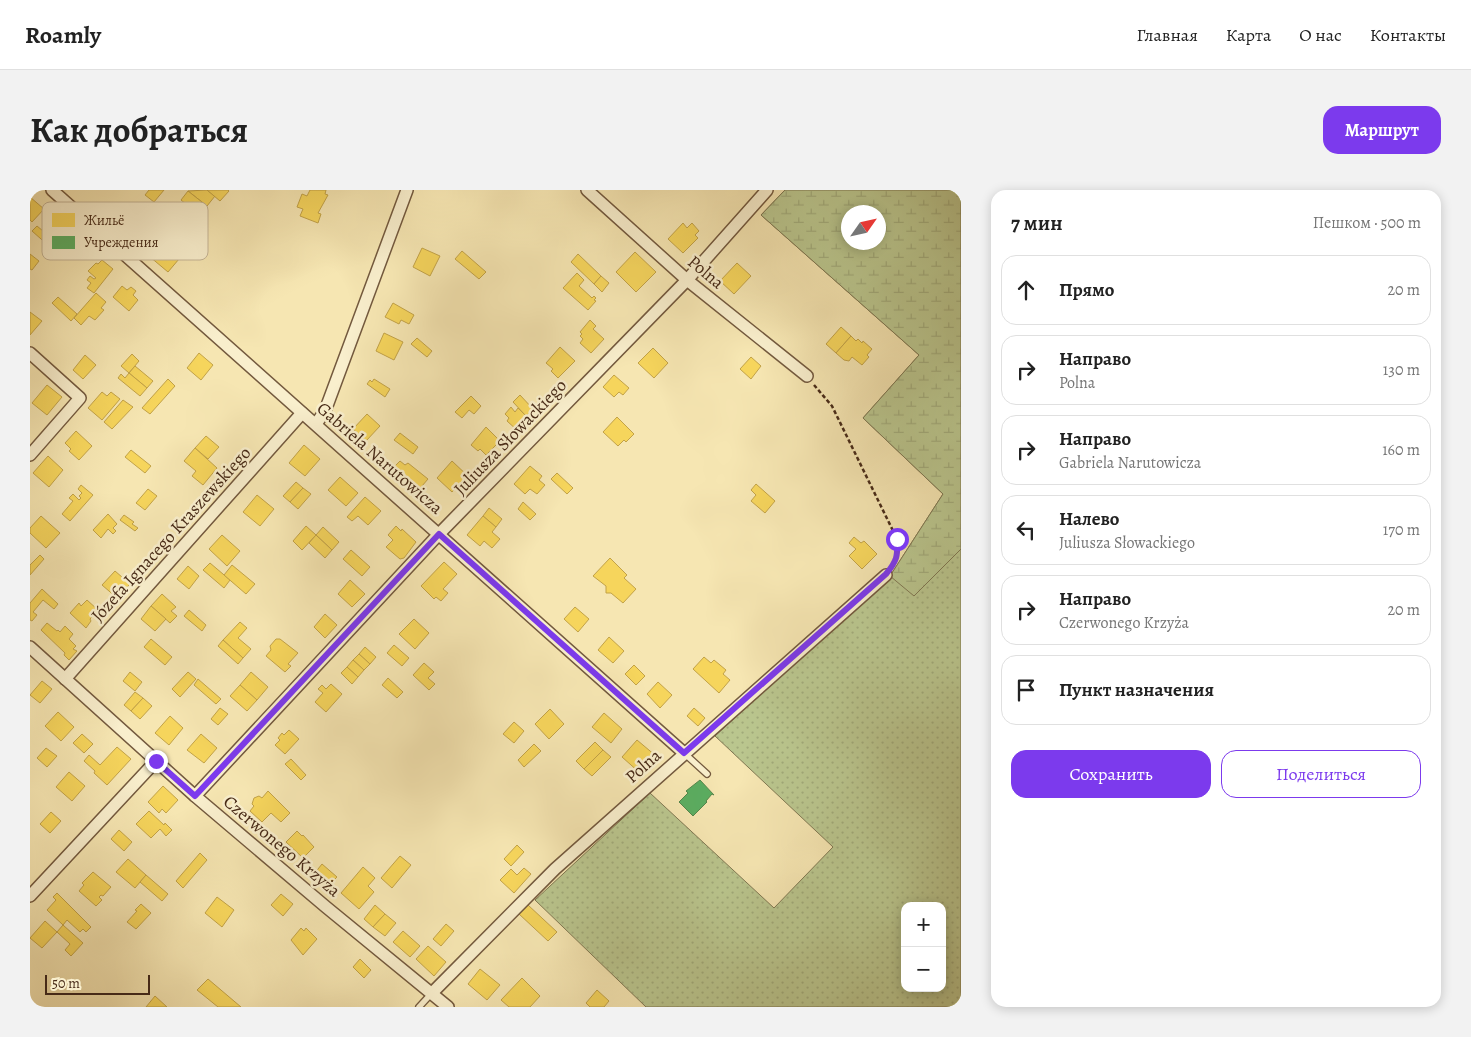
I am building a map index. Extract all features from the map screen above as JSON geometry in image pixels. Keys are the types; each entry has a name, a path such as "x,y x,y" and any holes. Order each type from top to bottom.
{"street":[{"name":"Gabriela Narutowicza","path":"52,190 65,202"},
{"path":"316,424 325,411 407,190"},
{"name":"Polna","path":"587,190 687,280 807,376"},
{"name":"Juliusza Słowackiego","path":"195,796 439,534 687,280 767,190"},
{"name":"Gabriela Narutowicza","path":"130,260 684,753"},
{"path":"30,353 80,398 30,454"},
{"name":"Józefa Ignacego Kraszewskiego","path":"65,679 302,413"},
{"name":"Polna","path":"432,993 555,869 886,574"},
{"name":"Czerwonego Krzyża","path":"30,647 195,796 448,1007"},
{"path":"30,896 156,761"}],"lane":[{"path":"684,753 707,774"},
{"path":"420,1007 432,993"}],"path":[{"path":"807,376 832,406 897,539 898,553 895,563 886,574"}],"green space":[{"path":"785,190 961,190 961,1007 646,1007 535,900 650,793 774,908 833,847 715,736 890,576 943,494 863,418 919,355 761,215"},
{"path":"785,190 961,190 961,549 914,596 890,576 943,494 863,418 919,355 761,215"}],"building: Жильё":[{"path":"149,190 164,190 154,202 145,195"},
{"path":"207,190 215,196 208,205 208,202 202,202 188,191"},
{"path":"207,190 228,190 229,191 220,201"},
{"path":"310,190 326,190 325,194 328,195 318,213 321,214 318,223 300,216 303,209 297,207 302,194 307,196"},
{"path":"188,191 202,202 183,202 181,200"},
{"path":"30,197 42,207 42,211 32,222 30,220"},
{"path":"683,223 687,228 692,223 699,231 695,235 698,238 683,253 668,239"},
{"path":"37,226 42,230 42,240 32,231"},
{"path":"422,248 440,256 430,276 413,267"},
{"path":"462,251 486,272 479,279 455,259"},
{"path":"635,252 656,272 636,292 616,272"},
{"path":"30,254 39,261 32,270 30,269"},
{"path":"578,254 601,276 594,284 571,262"},
{"path":"102,260 113,269 94,293 87,288 91,283 87,280 90,276 94,279 96,278 88,271"},
{"path":"154,260 178,260 168,272"},
{"path":"737,263 751,276 734,294 720,281"},
{"path":"577,273 584,280 579,286 592,298 594,296 596,298 594,300 596,301 588,310 563,288"},
{"path":"601,276 609,283 602,292 594,284"},
{"path":"122,286 127,290 131,287 136,291 133,295 138,300 129,311 113,297"},
{"path":"96,293 106,302 101,308 104,310 95,320 89,316 81,325 74,318"},
{"path":"58,297 77,314 71,321 52,303"},
{"path":"393,303 414,315 409,324 401,320 399,324 385,317"},
{"path":"30,312 42,321 30,335"},
{"path":"590,320 596,326 593,329 604,339 591,353 580,343 583,339 580,336 582,334 580,332"},
{"path":"841,327 851,336 836,353 826,344"},
{"path":"384,333 403,342 394,360 376,351"},
{"path":"851,336 856,341 858,339 862,343 863,341 872,349 867,355 869,357 862,365 852,357 849,361 844,360 836,353"},
{"path":"417,338 432,351 427,357 411,344"},
{"path":"560,347 575,361 558,378 551,371 553,369 546,363"},
{"path":"653,348 668,363 654,378 638,363"},
{"path":"199,353 213,365 201,380 187,368"},
{"path":"132,354 139,361 129,373 121,366"},
{"path":"85,355 96,365 83,379 73,370"},
{"path":"751,357 761,366 751,379 740,369"},
{"path":"135,366 153,381 147,388 129,373"},
{"path":"129,373 147,388 140,396 118,378 121,374 125,378"},
{"path":"614,375 629,388 623,395 619,392 614,397 603,387"},
{"path":"168,379 175,386 150,414 142,408"},
{"path":"374,379 390,389 385,397 367,384 370,380 372,382"},
{"path":"47,385 62,397 47,415 32,403"},
{"path":"102,392 107,396 111,392 120,399 102,420 88,408"},
{"path":"520,395 533,409 526,416 513,402"},
{"path":"471,396 481,406 474,414 469,410 462,418 455,412"},
{"path":"123,400 133,407 112,429 104,422"},
{"path":"511,407 515,412 518,408 530,420 518,431 507,421 509,418 505,414"},
{"path":"367,414 380,426 366,441 353,429"},
{"path":"617,417 634,434 626,442 624,440 618,446 603,432"},
{"path":"486,427 500,441 486,455 480,449 478,451 471,445"},
{"path":"76,431 92,446 79,460 69,451 71,449 65,443"},
{"path":"400,433 418,447 413,454 394,440"},
{"path":"206,436 219,447 208,459 195,448"},
{"path":"304,445 320,459 305,476 289,463"},
{"path":"195,448 217,468 203,485 192,476 196,471 184,461"},
{"path":"131,450 151,466 145,473 125,457"},
{"path":"48,456 63,470 49,487 33,473"},
{"path":"400,461 405,465 408,463 428,479 416,493 396,476 399,473 393,468"},
{"path":"452,461 470,478 467,483 464,480 452,492 437,478"},
{"path":"530,466 542,476 539,480 545,485 537,494 530,489 525,494 514,484"},
{"path":"557,473 573,488 567,494 551,479"},
{"path":"340,477 358,493 346,506 328,490"},
{"path":"296,482 303,488 290,502 283,496"},
{"path":"756,484 775,501 765,513 751,501 756,495 751,490"},
{"path":"81,485 93,495 70,521 62,514 73,501 69,498 73,494 79,500 81,498 79,496 82,493 78,489"},
{"path":"303,488 311,494 298,509 290,502"},
{"path":"148,489 157,496 145,510 136,503"},
{"path":"257,495 274,509 260,526 243,512"},
{"path":"365,497 381,511 368,525 358,516 352,521 347,517"},
{"path":"523,502 536,514 530,520 518,509"},
{"path":"489,508 502,519 496,527 483,516"},
{"path":"108,514 117,524 113,528 116,531 113,534 108,529 101,538 93,530"},
{"path":"124,515 134,522 132,524 138,528 135,531 120,520"},
{"path":"41,516 60,533 46,548 30,533 30,528"},
{"path":"483,516 496,527 492,532 500,539 492,548 484,541 480,546 467,535"},
{"path":"306,526 316,535 302,550 293,541"},
{"path":"396,526 416,542 404,558 400,559 386,547 393,540 388,535"},
{"path":"323,527 339,542 332,550 316,535"},
{"path":"222,535 240,551 227,566 209,549"},
{"path":"316,535 332,550 325,558 309,543"},
{"path":"854,537 861,543 864,541 877,554 862,569 849,556 856,549 849,543"},
{"path":"351,550 370,567 362,576 343,559"},
{"path":"40,555 44,559 30,575 30,565"},
{"path":"610,558 627,575 624,578 636,589 623,603 611,593 606,593 606,586 593,576"},
{"path":"444,562 457,574 443,589 448,593 441,601 436,597 434,599 421,586"},
{"path":"210,563 230,580 224,588 203,570"},
{"path":"232,565 255,584 246,594 224,575"},
{"path":"188,566 199,576 189,589 177,579"},
{"path":"115,571 130,584 117,598 102,585"},
{"path":"350,580 365,594 352,607 338,594"},
{"path":"42,589 58,604 54,609 43,600 33,612 37,615 32,621 30,620 30,603"},
{"path":"162,594 176,607 171,611 177,616 170,623 151,606"},
{"path":"87,600 98,610 90,619 91,621 86,628 70,613 79,603 81,606"},
{"path":"151,606 166,619 155,631 141,619"},
{"path":"575,607 589,619 578,632 564,619"},
{"path":"189,610 206,625 202,631 184,616"},
{"path":"325,614 337,625 325,638 314,627"},
{"path":"414,619 429,633 415,649 399,634"},
{"path":"240,622 247,628 238,638 251,649 243,658 223,640"},
{"path":"47,623 60,632 65,626 73,634 69,639 76,646 73,649 77,651 69,660 64,655 65,653 41,630"},
{"path":"609,637 624,651 613,663 598,650"},
{"path":"151,639 172,657 165,665 144,647"},
{"path":"276,639 280,639 298,653 288,664 291,666 285,672 266,656 271,650 270,646"},
{"path":"223,640 243,658 238,664 218,646"},
{"path":"394,645 409,658 402,666 387,653"},
{"path":"365,647 376,657 370,664 359,654"},
{"path":"359,654 370,664 364,670 353,660"},
{"path":"704,657 711,663 714,660 726,670 723,674 730,680 719,693 693,669"},
{"path":"353,660 364,670 358,677 347,667"},
{"path":"424,663 434,672 428,678 435,684 429,690 413,675"},
{"path":"634,665 645,676 636,685 625,674"},
{"path":"347,667 358,677 352,684 341,673"},
{"path":"130,672 142,682 135,691 123,681"},
{"path":"188,672 196,679 180,697 172,689"},
{"path":"251,672 268,687 257,700 240,685"},
{"path":"388,678 403,692 397,698 382,685"},
{"path":"198,679 221,699 216,704 194,685"},
{"path":"42,681 52,689 40,703 30,695"},
{"path":"658,682 672,695 660,708 647,694"},
{"path":"331,684 342,694 326,712 315,702 323,693 318,689 322,685 326,689"},
{"path":"240,685 257,700 247,711 230,696"},
{"path":"135,692 143,698 131,711 124,705"},
{"path":"143,698 152,706 140,719 131,711"},
{"path":"220,708 228,714 218,725 211,719"},
{"path":"694,708 705,718 698,726 687,716"},
{"path":"550,709 564,724 549,739 535,724"},
{"path":"58,712 74,727 61,741 45,726"},
{"path":"604,713 622,729 611,743 592,727"},
{"path":"170,716 183,728 169,745 155,733"},
{"path":"514,722 524,731 514,743 503,734"},
{"path":"289,730 299,739 285,754 275,745 280,740 278,738 282,733 284,735"},
{"path":"82,734 93,744 84,753 73,743"},
{"path":"201,734 217,748 204,763 187,750"},
{"path":"637,740 656,756 640,773 622,757"},
{"path":"595,742 603,750 584,769 576,761"},
{"path":"534,744 541,751 524,767 518,760"},
{"path":"117,747 131,759 107,785 84,761 89,755 100,765"},
{"path":"46,748 57,756 47,767 37,758"},
{"path":"603,750 611,757 592,776 584,769"},
{"path":"291,759 306,775 301,780 285,764"},
{"path":"69,772 85,786 72,801 56,787"},
{"path":"163,786 178,800 166,813 162,809 159,813 148,802"},
{"path":"268,791 290,813 281,822 271,813 262,822 250,811 254,806 252,804 254,798 259,796 262,798"},
{"path":"149,811 172,830 166,836 160,829 151,838 136,824"},
{"path":"51,812 61,821 50,833 40,824"},
{"path":"119,830 132,842 124,851 111,839"},
{"path":"297,831 314,847 303,858 286,842"},
{"path":"517,845 524,852 511,866 504,859"},
{"path":"200,853 207,860 183,888 176,881"},
{"path":"400,856 411,865 392,888 381,878"},
{"path":"128,859 146,875 135,888 116,872"},
{"path":"322,864 337,877 328,886 314,874"},
{"path":"363,867 375,878 368,886 374,892 359,909 341,893"},
{"path":"524,868 531,874 514,893 500,880 511,869 517,875"},
{"path":"93,872 111,887 103,896 99,897 102,900 96,906 79,891 84,885 82,883"},
{"path":"146,875 168,894 162,901 140,882"},
{"path":"57,893 91,927 86,932 83,929 80,932 67,920 63,925 47,910 56,900 53,897"},
{"path":"281,894 293,904 283,916 271,905"},
{"path":"217,897 234,910 222,927 205,913"},
{"path":"141,904 151,913 136,929 127,922"},
{"path":"375,905 385,914 373,927 364,919"},
{"path":"528,905 557,932 548,941 519,914"},
{"path":"385,914 396,923 385,936 373,927"},
{"path":"45,921 57,932 42,948 30,938"},
{"path":"446,924 454,931 441,946 433,939"},
{"path":"63,925 83,943 71,956 65,950 70,944 57,932"},
{"path":"301,928 304,931 306,928 317,939 303,955 291,940"},
{"path":"403,931 420,946 410,957 393,942"},
{"path":"428,946 446,962 434,976 416,959"},
{"path":"360,959 371,970 364,978 353,967"},
{"path":"480,969 500,985 487,1000 468,984"},
{"path":"522,978 540,996 530,1007 509,1007 501,1000"},
{"path":"208,979 241,1007 218,1007 197,990"},
{"path":"597,990 609,1001 604,1007 590,1007 586,1003"},
{"path":"155,996 167,1007 146,1007"}],"building: Учреждения":[{"path":"700,780 714,795 712,794 693,816 679,802 688,793 686,791"}],"route":[{"path":"156,761 195,796 439,534 684,753 886,574 895,563 898,553 897,539"}]}
